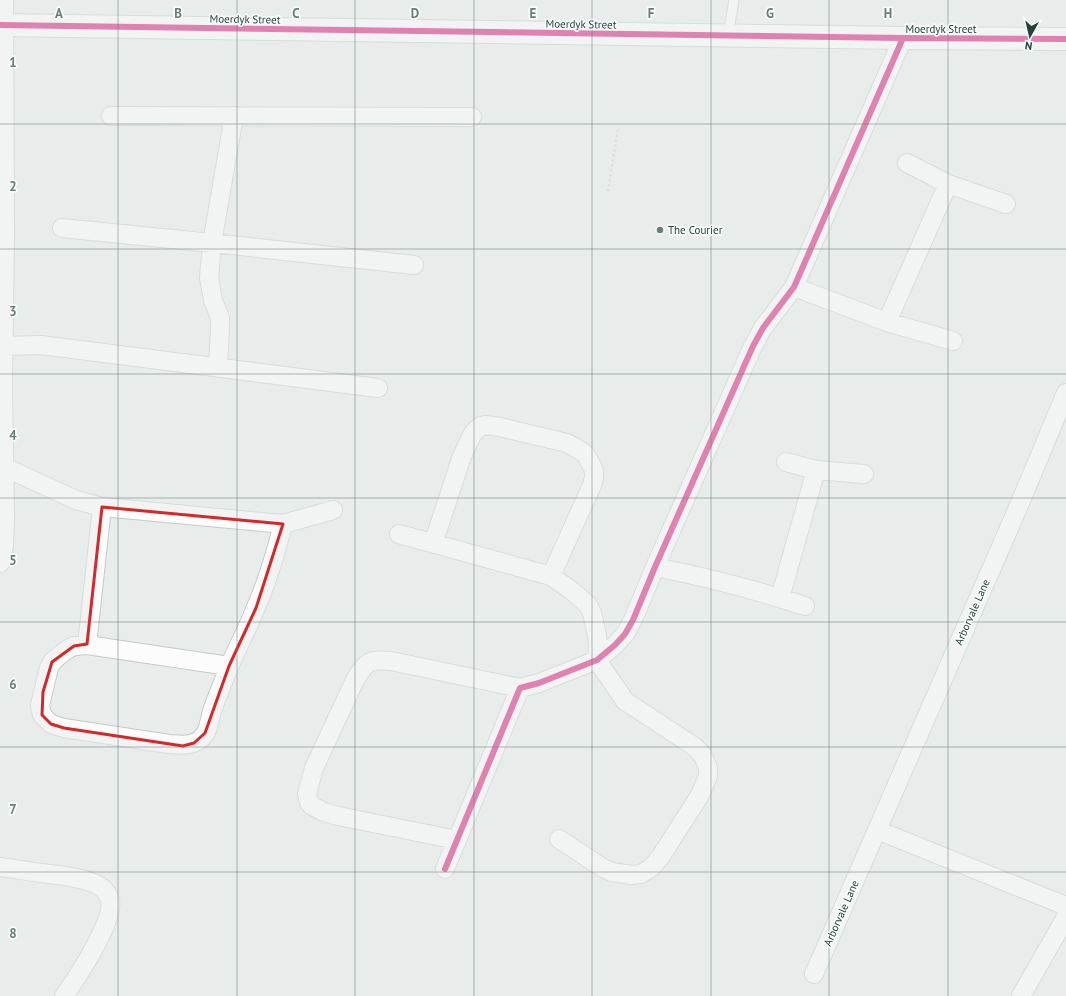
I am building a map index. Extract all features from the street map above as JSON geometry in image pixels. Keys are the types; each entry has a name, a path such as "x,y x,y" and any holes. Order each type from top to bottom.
{"street":[{"path":"0,563 4,546 5,519 2,386 4,346 5,233 2,25 4,0"},
{"name":"Moerdyk Street","path":"2,25 728,36 1066,39"},
{"path":"457,840 338,816 324,812 312,806 309,802 307,794 314,768 355,680 364,666 372,661 379,660 391,661 520,688 538,683 597,660 615,645 625,634 634,620 655,567 753,346 763,328 794,287 903,38"},
{"path":"111,116 472,117"},
{"path":"218,368 220,318 212,296 209,278 212,243 234,116"},
{"path":"907,163 948,184 1006,204"},
{"path":"887,322 948,184"},
{"path":"62,228 414,266"},
{"path":"794,287 887,322 953,341"},
{"path":"4,346 42,345 378,388"},
{"name":"Arborvale Lane","path":"814,974 1017,510 1066,393"},
{"path":"433,544 462,456 472,435 478,428 485,425 500,426 566,443 586,455 594,471 594,478 551,576"},
{"path":"786,462 816,470 864,474"},
{"path":"4,467 76,500 102,507 283,524 333,510"},
{"path":"780,598 816,470"},
{"path":"87,645 102,507"},
{"path":"229,666 87,645 74,646 52,662 49,668 40,705 42,715 51,724 64,728 183,746 194,743 205,733 229,666 265,586 283,524"},
{"path":"399,534 551,576 572,591 588,605 592,613 598,645 597,660 625,700 695,747 703,756 708,768 708,776 700,795 652,868 641,874 632,875 612,872 603,868 559,839"},
{"path":"655,567 694,575 805,606"},
{"path":"445,869 520,688"},
{"path":"877,830 1066,906"},
{"path":"0,867 76,878 103,888 110,900 109,914 104,928 93,950 64,996"},
{"path":"1021,996 1066,917"}],"lane":[{"path":"728,36 734,0"}],"path":[{"path":"608,191 618,129"}],"highlighted area":[{"path":"102,507 283,524 256,608 229,666 205,733 194,743 183,746 64,728 51,724 42,715 43,692 52,662 74,646 87,644"}],"cycle path":[{"path":"0,25 1066,39"},
{"path":"445,869 520,688 539,683 597,660 615,645 625,634 633,620 753,346 763,328 794,287 903,38"}],"place":[{"name":"The Courier","path":"660,230"}]}
